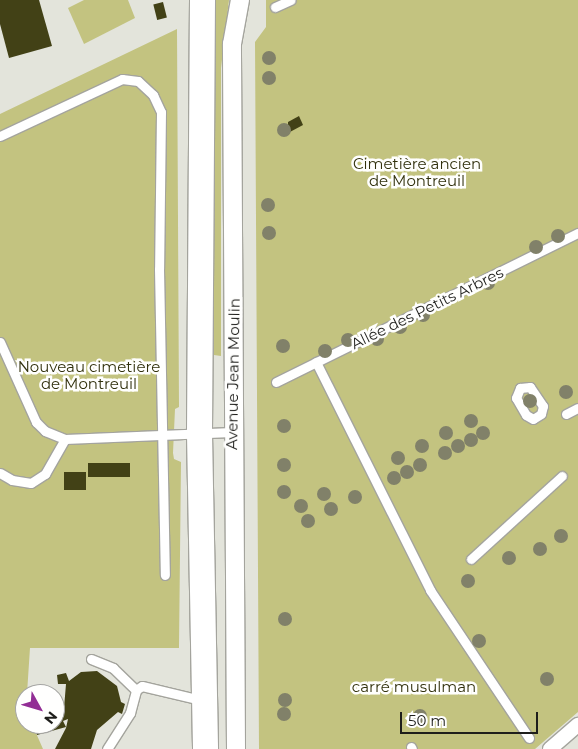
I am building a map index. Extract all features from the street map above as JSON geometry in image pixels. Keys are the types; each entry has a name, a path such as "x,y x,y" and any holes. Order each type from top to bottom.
{"main road":[{"path":"202,0 199,434 205,749"}],"street":[{"name":"Avenue Jean Moulin","path":"236,749 232,432 232,44 240,0"},
{"path":"550,749 578,725"}],"lane":[{"path":"275,7 291,0"},
{"path":"0,136 122,79 138,81 153,95 161,112 162,435 166,575"},
{"name":"Allée des Petits Arbres","path":"276,382 578,233"},
{"path":"0,342 36,422 45,431 65,439 232,432"},
{"path":"316,362 430,590 529,738"},
{"path":"566,414 578,408"},
{"path":"0,473 12,480 31,483 45,474 65,439"},
{"path":"471,559 562,476"},
{"path":"91,659 113,668 136,690"},
{"path":"107,749 130,713 136,690 142,686 204,700"}],"green space":[{"path":"84,0 128,0 135,18 84,44 68,8"},
{"path":"213,0 229,0 221,68 221,356 214,355"},
{"name":"Cimetière ancien de Montreuil","path":"266,0 578,0 578,712 535,749 259,749 255,42 266,27"},
{"name":"Nouveau cimetière de Montreuil","path":"177,29 179,407 175,409 173,453 174,459 181,462 179,648 30,648 28,684 15,684 15,734 36,734 43,749 0,749 0,114"}],"building":[{"path":"0,0 39,0 52,46 9,58 0,24"},
{"path":"163,2 167,18 157,20 153,4"},
{"path":"299,116 303,125 288,133 288,122"},
{"path":"88,463 130,463 130,477 88,477"},
{"path":"64,472 86,472 86,490 64,490"},
{"path":"97,671 117,686 121,702 125,704 122,714 118,712 97,730 91,749 55,749 63,734 65,734 68,719 65,720 66,684 58,684 57,675 66,673 69,681 81,672"}],"park label":[{"name":"carré musulman","path":"414,687"}]}
